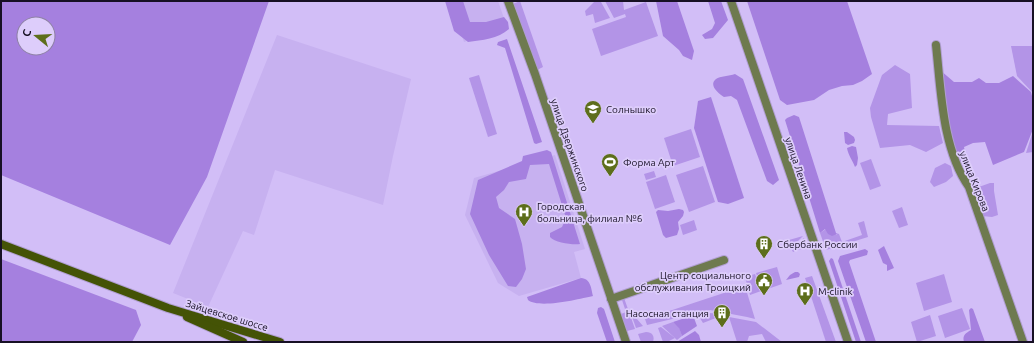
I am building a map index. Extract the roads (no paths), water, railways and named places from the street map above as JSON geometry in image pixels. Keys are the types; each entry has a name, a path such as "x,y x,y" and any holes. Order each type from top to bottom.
{"main road":[{"path":"1,244 168,308"},
{"name":"Зайцевское шоссе","path":"168,308 180,315 243,342"},
{"name":"Зайцевское шоссе","path":"168,308 280,342"}],"street":[{"name":"улица Дзержинского","path":"508,1 539,86 626,342"},
{"name":"улица Ленина","path":"731,1 848,342"},
{"name":"улица Кирова","path":"936,45 944,111 951,147 959,171 969,187 1023,342"},
{"path":"611,299 724,260"}],"place":[{"name":"Солнышко","path":"593,124"},
{"name":"Форма Арт","path":"610,177"},
{"name":"Городская больница, филиал №6","path":"524,227"},
{"name":"Сбербанк России","path":"764,259"},
{"name":"Центр социального обслуживания Троицкий","path":"764,296"},
{"name":"M-clinik","path":"805,306"},
{"name":"Насосная станция","path":"722,328"}]}
